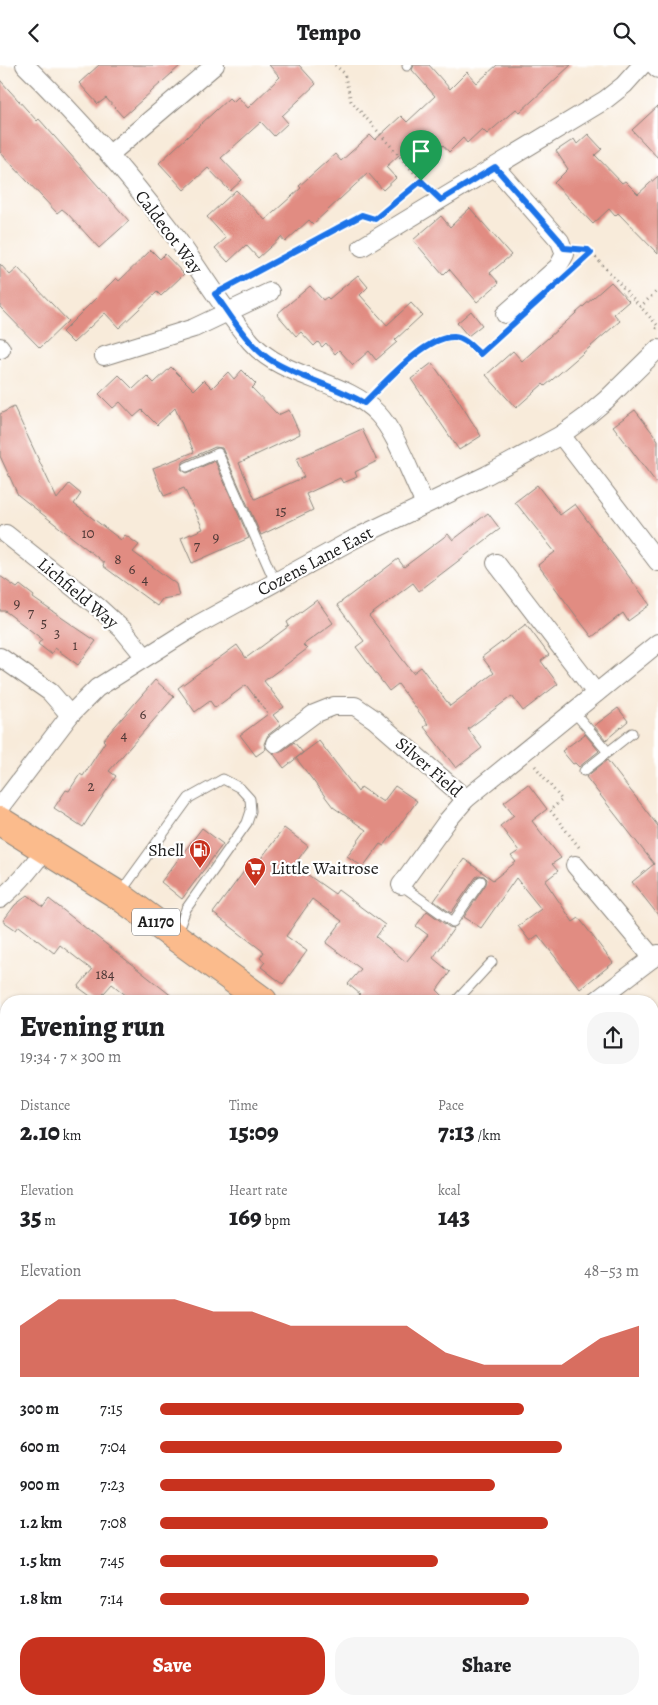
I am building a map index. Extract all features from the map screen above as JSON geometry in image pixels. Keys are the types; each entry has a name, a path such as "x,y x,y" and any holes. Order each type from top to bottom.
{"main road":[{"name":"A1170","path":"0,821 118,895 255,995"}],"street":[{"name":"Caldecot Way","path":"25,65 110,154 173,233 251,342 269,359 342,391 364,403 378,414 393,436 425,505"},
{"path":"110,154 214,65"},
{"path":"362,247 605,100 624,85 642,65"},
{"path":"654,65 658,69"},
{"path":"495,167 560,241 565,254 558,267 506,321"},
{"path":"104,356 194,328 270,292"},
{"name":"Cozens Lane East","path":"0,807 70,715 97,688 197,625 356,538 487,475 561,435 606,400 658,349"},
{"path":"561,435 658,562"},
{"name":"Lichfield Way","path":"6,534 124,630 145,657"},
{"path":"496,563 596,693"},
{"name":"Silver Field","path":"275,743 314,714 334,706 354,706 374,719 466,799 658,643"},
{"path":"0,657 42,686 70,715"},
{"path":"401,885 448,820 466,799"},
{"path":"0,899 11,891 45,849"},
{"path":"575,865 655,956 604,995"}],"lane":[{"path":"187,467 218,453 275,583"},
{"path":"574,712 608,752"},
{"path":"584,771 632,733"},
{"path":"118,895 189,797 222,779 240,788 250,799 251,811 247,823 186,909 175,936"},
{"path":"401,885 453,923 481,881"},
{"path":"462,995 492,962"}],"path":[{"path":"335,65 344,73 351,101 421,181 441,200"},
{"path":"391,207 421,181"},
{"path":"215,294 362,215 375,219"},
{"path":"564,248 588,250 658,326 652,332"},
{"path":"577,265 591,253"},
{"path":"640,307 658,290"},
{"path":"364,403 429,343 454,337 466,341 480,354 506,321"},
{"path":"525,752 562,800 550,810 579,847 575,865"}],"building":[{"path":"99,65 181,65 123,117 106,98 98,104 79,83"},
{"path":"269,65 299,65 316,84 282,116 288,123 274,136 261,122 221,158 242,180 230,191 208,168 184,190 159,163 229,98 233,102 238,97 248,108 280,77"},
{"path":"414,65 429,65 450,89 467,72 477,83 497,65 571,65 520,112 516,109 487,134 482,129 467,143 463,138 449,152 443,145 429,159 413,142 386,167 396,178 383,190 368,173 313,224 309,220 285,242 281,237 258,258 246,245 228,262 215,248 226,238 207,217 236,190 265,220 335,154 341,161 370,135 375,140 401,116 407,122 435,96 412,70"},
{"path":"0,80 37,121 39,119 129,221 99,248 67,213 62,209 57,213 0,152"},
{"path":"658,106 658,158 632,130"},
{"path":"588,134 602,149 595,155 622,183 625,181 638,194 658,176 658,254 618,213 615,216 609,209 593,224 554,183 568,169 556,151 574,139 577,144"},
{"path":"470,208 511,255 490,273 499,283 477,302 449,269 443,275 413,240 441,216 450,227"},
{"path":"151,250 160,259 165,254 184,274 161,296 157,292 119,328 105,313 73,343 62,332 116,278 119,281"},
{"path":"0,264 10,275 18,268 68,321 40,348 0,307"},
{"path":"358,275 368,287 360,295 387,325 411,303 422,315 395,340 397,342 376,360 369,351 353,365 339,350 335,354 326,343 322,347 318,342 314,346 301,332 296,336 277,314 310,286 323,300 327,297 329,299"},
{"path":"611,282 629,301 614,314 620,321 545,386 543,384 516,408 486,375 513,351 522,361"},
{"path":"471,311 482,325 468,336 457,323"},
{"path":"432,363 481,436 459,450 411,379"},
{"path":"171,367 194,390 204,380 212,388 228,372 234,379 242,370 256,384 252,388 278,415 289,410 300,434 239,463 255,499 304,477 296,459 362,429 377,461 355,472 357,477 343,483 340,478 306,494 313,510 261,535 222,448 215,447 184,461 181,469 187,473 215,461 249,538 192,563 181,538 203,529 184,488 164,496 153,468 194,452 175,408 157,425 142,410 134,417 120,402 113,408 99,394 119,375 133,389 147,376 154,383"},
{"path":"14,407 57,499 69,484 81,494 74,504 121,540 125,535 139,545 133,552 176,584 179,596 162,599 157,606 103,566 104,563 18,495 0,456 0,414"},
{"path":"635,410 658,440 658,485 613,426"},
{"path":"537,485 560,515 575,504 650,605 628,621 623,613 592,637 538,565 555,552 515,502"},
{"path":"488,513 500,529 419,591 413,583 369,616 413,673 421,667 450,706 494,673 482,657 526,624 549,655 541,661 558,684 523,711 512,696 468,729 482,748 456,768 424,727 428,724 398,684 389,691 356,647 364,641 337,605 398,559 404,567 448,534 453,540"},
{"path":"0,576 17,588 20,585 34,596 33,598 96,641 78,665 55,648 51,654 38,644 42,639 5,611 0,611"},
{"path":"317,600 333,623 303,645 307,649 264,681 284,707 273,715 281,725 268,735 264,744 266,749 256,756 240,735 268,714 246,685 215,708 210,701 195,712 178,688 237,645 246,658 289,626 287,622"},
{"path":"155,680 174,697 109,771 116,776 83,827 54,808 66,790 69,791 80,774 83,776 105,742 103,740"},
{"path":"618,708 628,721 606,740 594,726"},
{"path":"585,734 599,751 579,767 575,763 573,764 562,751"},
{"path":"319,741 358,792 361,787 383,802 395,786 417,801 384,846 380,844 363,867 347,856 366,830 333,807 296,758"},
{"path":"294,742 303,753 284,768 273,753 281,752"},
{"path":"607,760 658,826 658,915 632,882 654,864 586,777"},
{"path":"528,784 547,809 532,821 561,858 552,864 558,871 545,881 573,922 579,918 613,963 580,989 538,935 530,941 518,926 541,909 516,878 481,928 464,917 486,884 487,879 484,876 479,875 476,877 451,913 434,901 464,859 493,880 516,862 511,856 519,851 500,826 514,815 504,802"},
{"path":"202,828 223,844 182,899 161,882"},
{"path":"284,828 308,846 294,865 335,894 338,890 385,925 376,937 406,962 428,935 416,926 427,911 449,927 454,928 433,958 450,972 437,990 442,995 359,995 348,984 361,969 326,943 342,921 312,899 286,936 307,951 283,984 261,967 265,962 260,958 264,952 213,913 254,858 259,861"},
{"path":"28,895 43,907 49,899 170,995 126,995 112,984 102,995 89,995 78,987 92,970 60,945 54,953 19,926 16,930 3,921 15,905"}],"place":[{"name":"Shell","path":"200,869"},
{"name":"Little Waitrose","path":"255,887"}],"route":[{"path":"495,167 564,248 588,250 591,253 480,354 466,341 454,337 436,340 422,349 364,403 342,391 269,359 251,342 215,294 362,215 375,219 421,181 441,200 495,167"}]}
